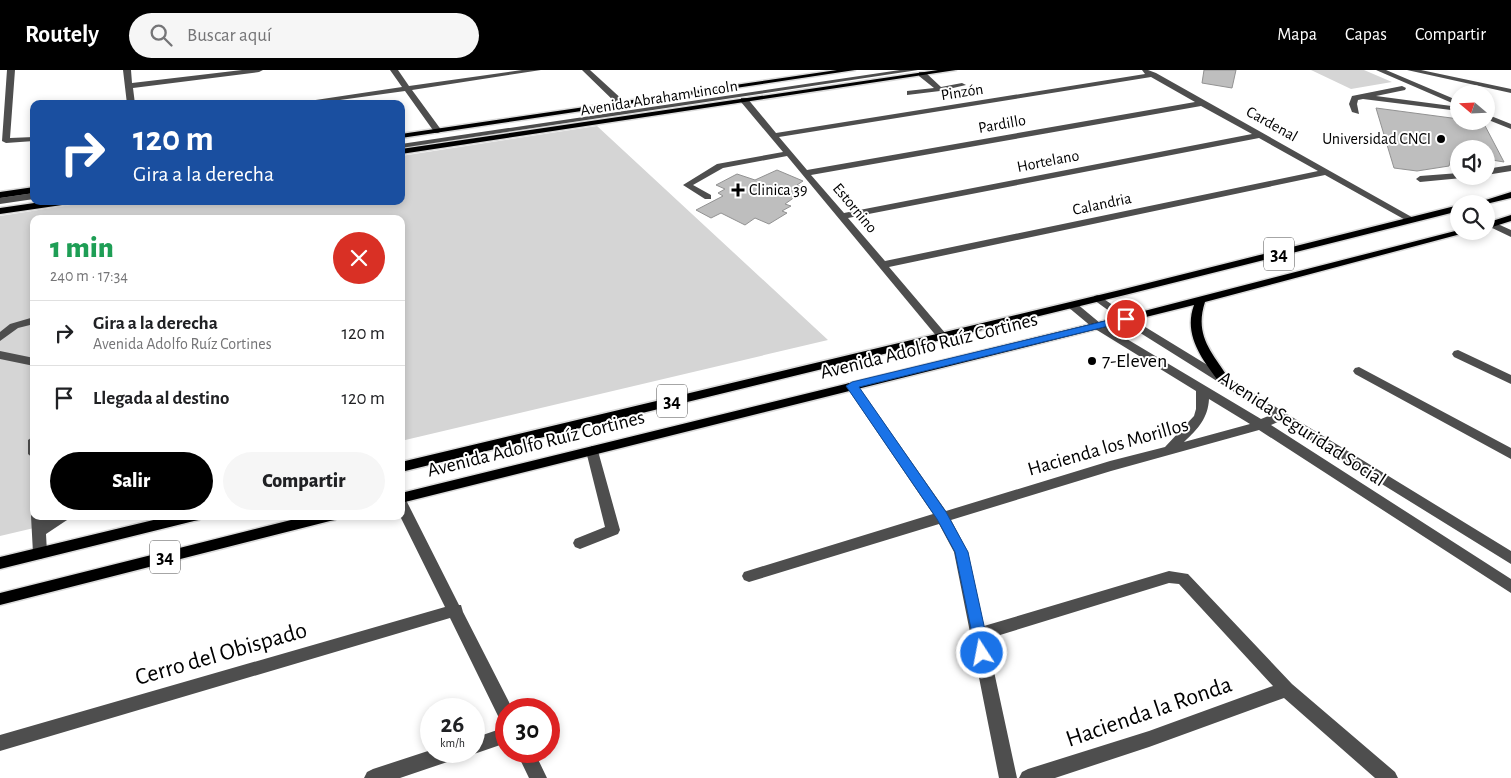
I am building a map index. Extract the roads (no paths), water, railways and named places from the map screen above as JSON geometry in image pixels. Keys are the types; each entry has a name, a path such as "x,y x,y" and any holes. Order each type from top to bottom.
{"main road":[{"path":"405,135 622,104 832,78 851,70"},
{"name":"Avenida Abraham Lincoln","path":"405,151 744,100 832,78 922,74 952,70"},
{"path":"0,195 30,191"},
{"path":"1495,199 1511,195"},
{"path":"0,212 44,205"},
{"name":"Avenida Adolfo Ruíz Cortines","path":"405,465 1072,305 1450,210"},
{"path":"1495,223 1511,218"},
{"name":"Avenida Adolfo Ruíz Cortines","path":"405,497 1126,319 1450,235"},
{"path":"1200,299 1195,313 1194,325 1208,358 1223,379"},
{"name":"34","path":"0,563 161,520"},
{"name":"34","path":"0,599 314,520"}],"street":[{"path":"11,70 6,141 30,139"},
{"path":"128,70 131,100"},
{"path":"129,86 259,70"},
{"path":"394,70 438,131"},
{"path":"321,100 537,70"},
{"path":"586,70 622,104"},
{"path":"405,141 892,70"},
{"path":"405,145 832,78 914,70"},
{"name":"Cardenal","path":"1143,70 1412,220"},
{"path":"1380,70 1450,100"},
{"path":"1411,70 1511,92"},
{"path":"922,74 940,89"},
{"name":"Pinzón","path":"775,135 1152,75"},
{"path":"910,93 962,85"},
{"path":"1356,112 1353,100 1361,96 1402,88"},
{"path":"1361,96 1450,109"},
{"name":"Estornino","path":"744,100 942,336"},
{"name":"Pardillo","path":"806,173 1203,103"},
{"path":"1495,120 1509,127"},
{"name":"Hortelano","path":"842,216 1260,135"},
{"path":"708,197 687,185 720,166 789,153"},
{"path":"1495,171 1511,168"},
{"name":"Calandria","path":"882,265 1327,172"},
{"path":"1420,179 1450,177"},
{"path":"0,201 30,197"},
{"path":"0,205 30,201"},
{"path":"1495,227 1511,234"},
{"name":"Avenida Seguridad Social","path":"1098,298 1126,319 1511,558"},
{"name":"Avenida Seguridad Social","path":"1072,305 1096,325 1261,425 1511,587"},
{"path":"0,338 14,326 30,321"},
{"path":"1458,354 1511,380"},
{"path":"0,355 30,361"},
{"path":"1359,371 1511,454"},
{"path":"852,386 942,516 965,563 1008,778"},
{"path":"1171,449 1202,416 1204,407 1202,389"},
{"name":"Hacienda los Morillos","path":"749,576 942,516 1171,449 1228,436 1283,415"},
{"path":"580,543 613,530 592,452"},
{"path":"405,512 456,610 498,698"},
{"path":"38,520 40,553"},
{"path":"39,532 56,520"},
{"path":"979,635 1169,577 1183,578 1286,689 1389,778"},
{"name":"Cerro del Obispado","path":"0,743 456,610"},
{"name":"Hacienda la Ronda","path":"1028,778 1149,739 1286,689"},
{"path":"373,778 420,763"},
{"path":"531,763 538,778"}],"place":[{"name":"Universidad CNCI","path":"1441,139"},
{"name":"Clinica 39","path":"738,190"},
{"name":"7-Eleven","path":"1092,361"}]}
